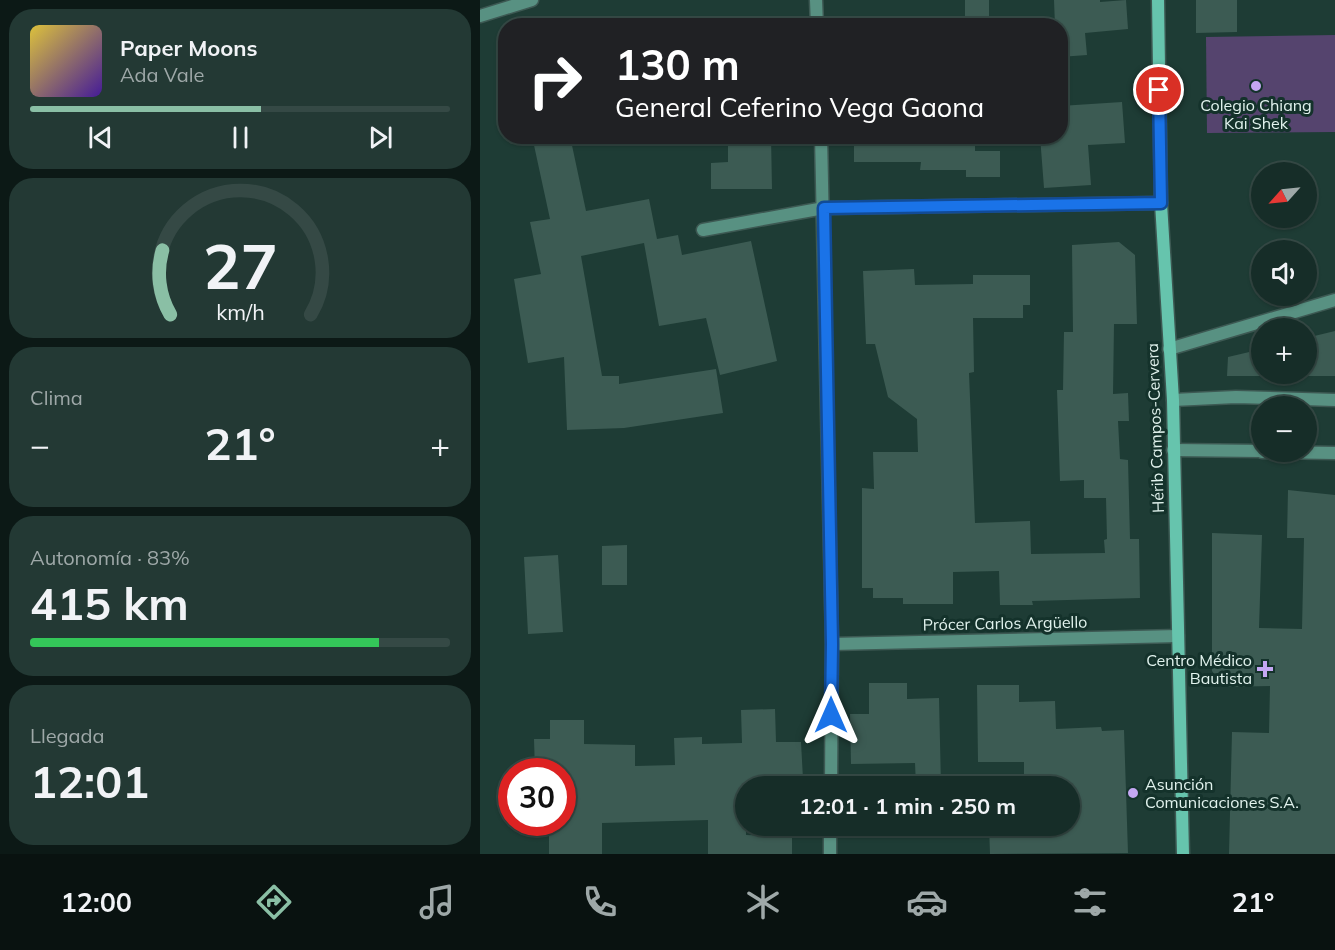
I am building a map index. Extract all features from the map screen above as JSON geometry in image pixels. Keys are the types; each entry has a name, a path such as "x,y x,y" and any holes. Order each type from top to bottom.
{"main road":[{"name":"Hérib Campos-Cervera","path":"1158,0 1161,203 1173,400 1183,854"}],"street":[{"path":"480,16 532,0"},
{"path":"816,0 817,18"},
{"path":"821,144 832,644 831,776"},
{"path":"704,230 824,208 1161,203"},
{"path":"1169,349 1335,300"},
{"path":"1173,400 1236,397 1335,400"},
{"path":"1173,450 1251,452"},
{"path":"1317,453 1335,453"},
{"name":"Prócer Carlos Argüello","path":"832,644 1178,636"},
{"path":"830,836 830,854"}],"shaded area":[{"path":"1335,35 1335,132 1207,133 1206,37"}],"building":[{"path":"965,0 989,0 989,18 965,18"},
{"path":"1054,0 1100,0 1100,2 1126,0 1128,29 1085,33 1087,55 1068,56 1068,18 1055,18"},
{"path":"1196,0 1237,0 1237,32 1196,33"},
{"path":"1122,102 1125,143 1088,145 1091,185 1044,188 1041,144 1068,144 1068,105"},
{"path":"534,144 572,144 586,211 649,199 657,239 678,235 682,255 751,241 777,361 720,375 706,318 659,326 644,243 581,256 602,376 619,376 619,384 716,369 723,413 624,428 567,430 564,357 528,363 514,279 541,274 530,222 550,219"},
{"path":"728,144 771,144 772,189 711,189 711,163 728,162"},
{"path":"854,144 975,144 975,151 1000,151 1000,177 966,177 966,170 920,170 921,162 854,162"},
{"path":"1119,242 1135,255 1137,324 1114,324 1113,394 1128,393 1129,421 1118,421 1120,459 1128,460 1130,539 1139,539 1140,598 1032,601 1033,605 1000,605 999,571 953,572 953,604 903,604 903,598 873,598 873,588 862,588 862,488 874,489 873,452 918,452 917,419 888,397 875,344 866,344 863,271 914,269 915,285 973,284 973,275 1030,275 1030,305 1023,305 1023,318 973,318 974,372 969,373 975,523 1030,521 1031,554 1105,553 1106,498 1084,498 1084,480 1060,481 1057,390 1063,390 1064,332 1073,332 1072,245"},
{"path":"1335,331 1335,376 1317,376 1317,335"},
{"path":"1251,352 1251,376 1227,376 1228,357"},
{"name":"Centro Médico Bautista","path":"1288,490 1335,495 1335,854 1229,854 1232,732 1269,733 1270,686 1224,687 1212,671 1212,533 1262,535 1259,628 1302,629 1304,538 1287,538"},
{"path":"627,545 627,585 602,585 602,546"},
{"path":"558,555 563,632 528,634 524,557"},
{"path":"869,683 907,683 907,699 939,698 941,776 916,776 915,763 851,764 850,714 869,714"},
{"path":"977,685 1019,685 1019,702 1055,701 1056,729 1101,727 1102,731 1124,730 1128,853 990,854 989,836 1080,836 1080,776 1024,776 1024,762 978,762"},
{"path":"775,709 776,742 801,742 803,776 735,776 735,836 792,836 792,854 708,854 708,820 602,823 602,854 549,854 549,836 576,836 576,758 535,758 534,739 550,739 550,720 584,720 584,744 635,745 635,766 675,765 674,738 702,737 702,744 742,743 741,710"}],"place":[{"name":"Colegio Chiang Kai Shek","path":"1256,86"},
{"name":"Centro Médico Bautista","path":"1265,669"},
{"name":"Asunción Comunicaciones S.A.","path":"1133,793"}],"route":[{"path":"831,715 832,644 824,208 1161,203 1159,90"}]}
